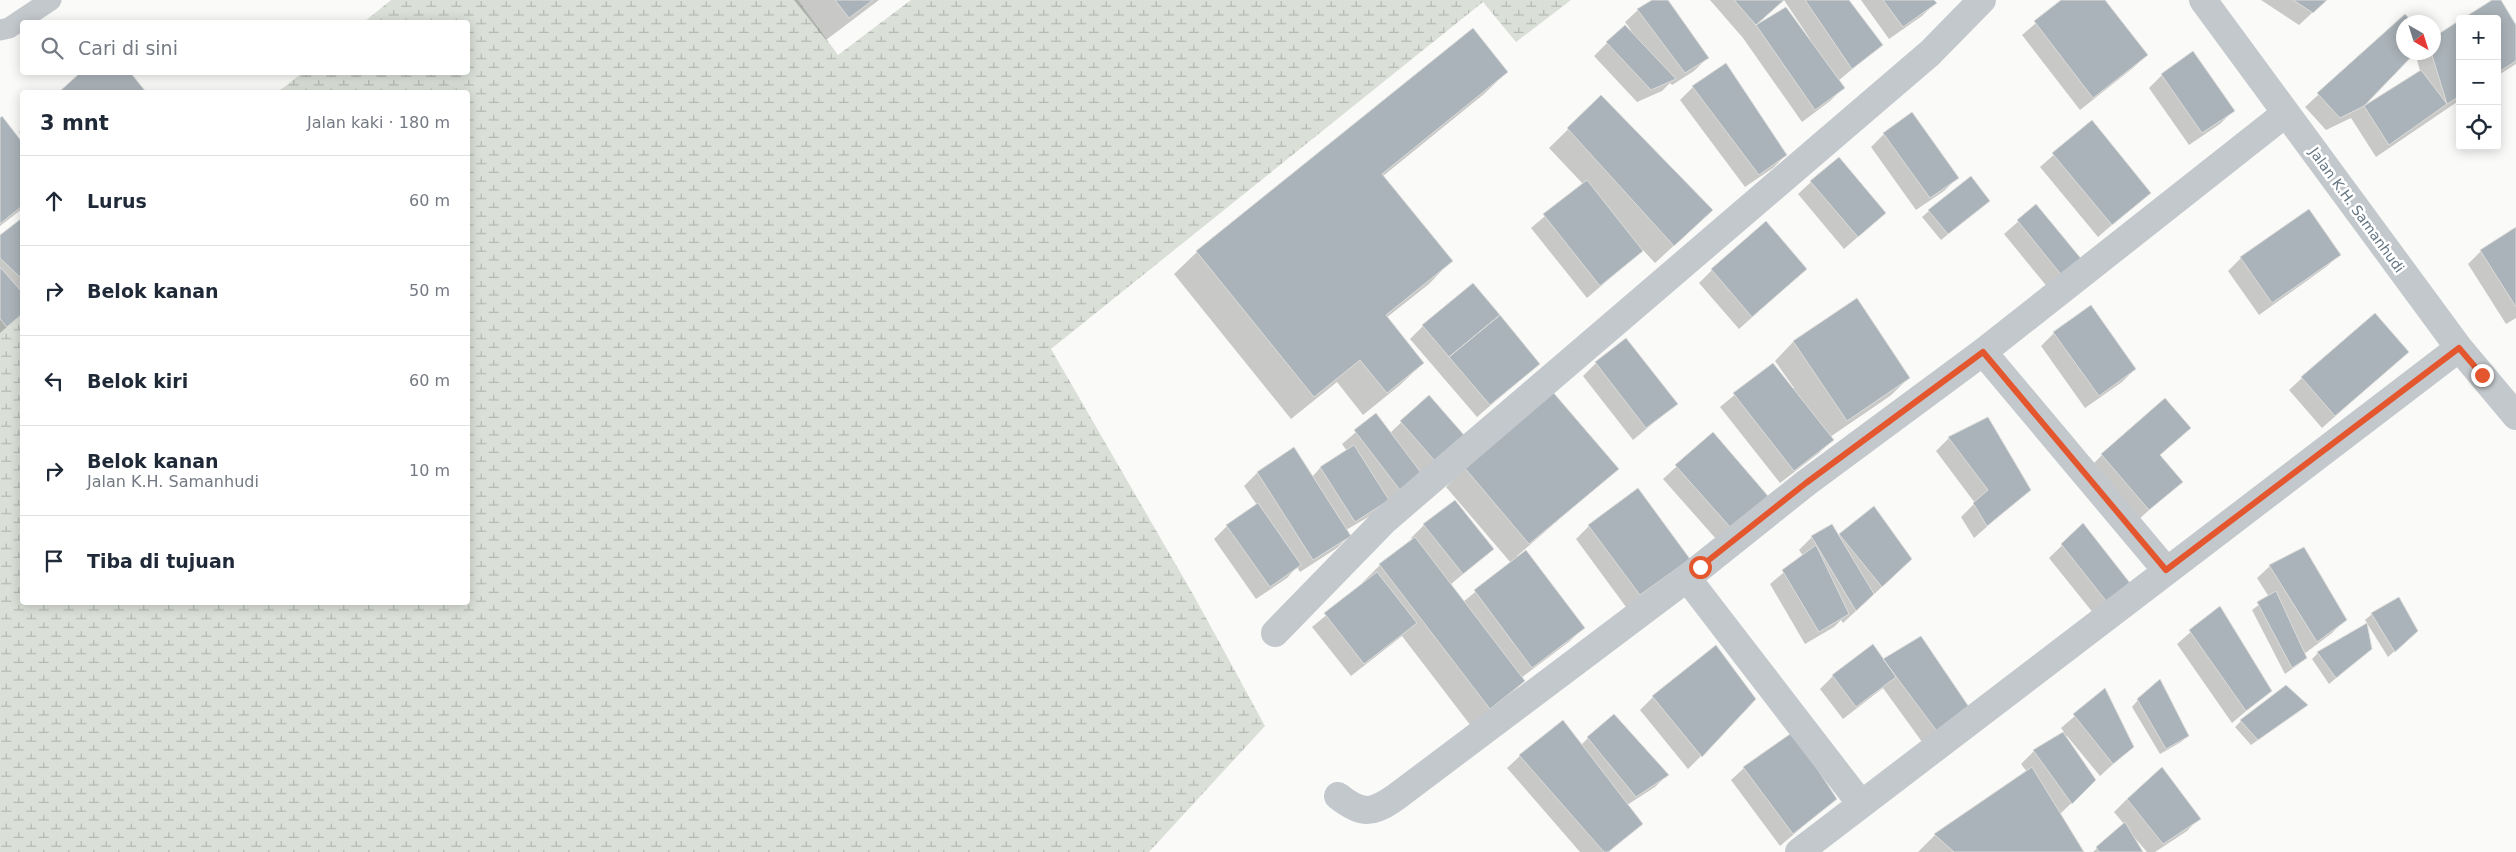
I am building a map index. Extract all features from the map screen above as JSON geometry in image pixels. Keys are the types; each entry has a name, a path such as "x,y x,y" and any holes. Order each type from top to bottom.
{"street":[{"path":"1275,633 1385,520 1930,53 1982,0"},
{"name":"Jalan K.H. Samanhudi","path":"2203,0 2459,348 2516,416"},
{"path":"1338,796 1353,808 1370,811 1380,808 1686,578 1806,483 1983,352 2286,113"},
{"path":"1799,852 2459,348"},
{"path":"1983,352 2166,570"},
{"path":"1686,578 1862,804"}],"lane":[{"path":"22,20 51,0"},
{"path":"0,30 10,28 20,21"}],"green space":[{"path":"391,0 798,0 838,55 911,0 1571,0 1516,42 1483,2 1051,349 1194,596 1265,726 1149,852 0,852 0,319 20,302 20,605 470,605 470,90 281,90 299,75 470,75 470,20 366,20"}],"building":[{"path":"835,0 873,0 849,18"},
{"path":"1652,0 1668,0 1709,58 1685,73 1637,9"},
{"path":"1734,0 1784,0 1756,25"},
{"path":"1805,0 1849,0 1883,45 1852,69"},
{"path":"1883,0 1934,0 1937,3 1903,27"},
{"path":"2061,0 2105,0 2148,55 2093,98 2034,21"},
{"path":"2293,0 2327,0 2313,13"},
{"path":"2492,0 2501,0 2516,25 2516,61 2501,70 2501,15 2468,15"},
{"path":"1786,7 1845,88 1815,110 1756,25"},
{"path":"2396,22 2396,60 2408,60 2364,106 2340,118 2317,93"},
{"path":"2456,23 2456,98 2447,104 2433,60 2441,60 2441,32"},
{"path":"1625,25 1676,79 1651,90 1606,42"},
{"path":"1473,28 1508,72 1382,174 1453,261 1386,315 1424,363 1387,393 1360,360 1314,397 1196,251"},
{"path":"2193,51 2235,111 2202,133 2161,74"},
{"path":"1726,63 1787,155 1759,175 1692,86"},
{"path":"2421,70 2447,104 2389,145 2364,106"},
{"path":"78,75 132,75 144,90 61,90"},
{"path":"1601,95 1713,210 1674,246 1567,128"},
{"path":"1912,112 1959,178 1930,198 1883,133"},
{"path":"2,116 20,139 20,208 0,224 0,118"},
{"path":"2092,120 2151,193 2112,225 2052,153"},
{"path":"1839,157 1886,213 1858,237 1810,181"},
{"path":"1971,176 1990,201 1948,234 1928,210"},
{"path":"1587,180 1643,251 1600,286 1543,214"},
{"path":"2036,204 2083,261 2063,277 2017,220"},
{"path":"2309,209 2341,255 2272,303 2240,257"},
{"path":"20,220 20,277 0,258 0,235"},
{"path":"1766,221 1807,269 1752,317 1711,269"},
{"path":"2516,227 2516,307 2480,250"},
{"path":"0,267 20,290 20,316 7,327 0,319"},
{"path":"1473,283 1500,315 1449,357 1422,325"},
{"path":"1857,298 1910,378 1847,421 1793,341"},
{"path":"2091,305 2136,369 2099,396 2053,332"},
{"path":"2375,313 2409,352 2335,416 2301,377"},
{"path":"1500,315 1540,364 1490,405 1449,357"},
{"path":"1626,338 1678,404 1646,428 1595,362"},
{"path":"1773,363 1834,440 1794,471 1733,393"},
{"path":"1552,391 1619,469 1529,544 1464,467"},
{"path":"1429,395 1464,435 1435,461 1400,421"},
{"path":"2165,398 2191,428 2160,455 2183,482 2149,510 2101,454"},
{"path":"1376,413 1422,474 1400,490 1354,430"},
{"path":"1988,417 2031,490 1987,526 1973,503 1988,490 1948,437"},
{"path":"1713,432 1768,496 1731,528 1675,465"},
{"path":"1354,445 1389,500 1355,522 1320,467"},
{"path":"1294,447 1351,536 1313,560 1257,472"},
{"path":"1638,488 1690,559 1640,595 1588,525"},
{"path":"1455,500 1494,549 1463,574 1423,524"},
{"path":"1258,503 1301,565 1270,587 1226,525"},
{"path":"1874,506 1912,559 1882,587 1839,534"},
{"path":"2083,523 2130,583 2107,602 2061,544"},
{"path":"1832,524 1874,594 1856,611 1811,536"},
{"path":"1415,537 1525,681 1490,709 1379,564"},
{"path":"1816,545 1849,614 1819,632 1782,570"},
{"path":"2304,547 2347,620 2317,642 2269,565"},
{"path":"1526,550 1585,628 1532,668 1474,590"},
{"path":"1377,572 1417,623 1364,664 1324,613"},
{"path":"2276,591 2307,658 2292,668 2257,602"},
{"path":"2399,597 2418,631 2395,652 2371,613"},
{"path":"2220,606 2272,691 2246,711 2189,630"},
{"path":"2367,623 2372,649 2336,678 2317,652"},
{"path":"1921,636 1971,710 1939,734 1883,659"},
{"path":"1873,644 1896,677 1856,707 1832,675"},
{"path":"1716,645 1756,699 1702,757 1652,696"},
{"path":"2160,679 2189,736 2166,749 2137,699"},
{"path":"2286,685 2308,705 2258,740 2240,720"},
{"path":"2105,688 2134,747 2113,764 2073,714"},
{"path":"1614,714 1669,775 1636,797 1587,737"},
{"path":"1563,720 1643,824 1608,852 1604,852 1519,755"},
{"path":"1793,732 1837,799 1793,834 1743,767"},
{"path":"2063,732 2096,780 2072,804 2033,750"},
{"path":"2032,767 2084,852 1954,852 1934,834"},
{"path":"2162,767 2201,819 2163,844 2127,799"},
{"path":"2125,822 2143,852 2099,852 2096,847"}],"route":[{"path":"1700,567 1806,483 1983,352 2166,570 2459,348 2482,375"}]}
